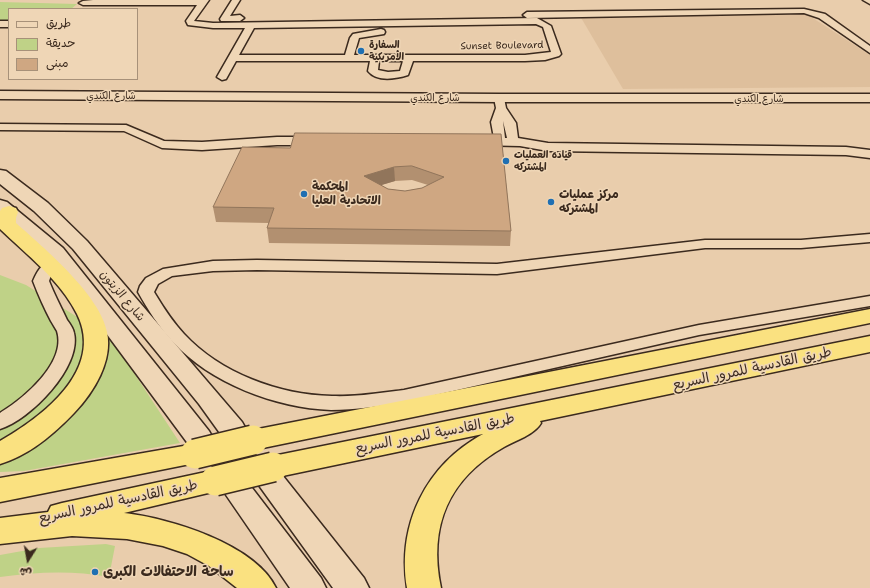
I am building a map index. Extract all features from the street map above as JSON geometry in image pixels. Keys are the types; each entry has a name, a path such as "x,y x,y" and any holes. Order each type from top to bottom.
{"highway":[{"path":"0,454 44,427 67,404 84,382 97,348 96,333 90,316 68,283 50,259 7,225 4,209"},
{"path":"0,490 242,435 870,316"},
{"name":"طريق القادسية للمرور السريع","path":"0,529 227,486 559,409 870,344"},
{"path":"424,588 421,579 421,540 429,510 446,479 464,460 487,444 559,409"},
{"path":"0,529 72,523 100,524 142,529 182,539 214,553 248,577 259,588"}],"street":[{"path":"236,0 224,19 804,11 822,16 870,50"},
{"path":"76,8 86,1 204,1"},
{"name":"Sunset Boulevard","path":"204,1 190,21 191,23 202,25 252,25 537,21 547,26 556,54 545,58 232,58"},
{"path":"349,58 354,38 356,36 367,33 402,30 405,28 405,23"},
{"path":"222,78 252,25"},
{"path":"375,58 373,71 379,74 388,75 404,72 409,58"},
{"name":"شارع الكندي","path":"0,95 500,103 870,98"},
{"path":"500,103 497,122 500,142"},
{"path":"500,103 510,123 513,142"},
{"path":"0,127 126,128 162,144 202,146 277,141 325,141"},
{"path":"468,142 520,142 548,148 846,151 870,154"},
{"name":"شارع الزيتون","path":"0,175 41,207 80,245 208,398 242,435"},
{"path":"870,238 801,244 704,244 497,269 257,265 213,266 168,272 152,281 146,292 151,302 175,335 195,354 220,372 246,386 268,393 329,403 366,401 404,396 699,330 870,300"},
{"path":"0,422 37,395 55,374 65,353 66,334 41,281 50,259 80,245"},
{"name":"شارع الزيتون","path":"50,259 197,446"},
{"path":"273,476 352,588"},
{"path":"227,486 309,588"}],"shaded area":[{"path":"805,13 870,55 870,87 623,89 580,16"}],"green space":[{"path":"0,2 77,4 72,8 8,8 8,21 0,21"},
{"path":"0,275 26,285 111,338 180,443 24,471 0,472"},
{"path":"106,544 115,546 109,577 81,573 54,572 0,577 0,555 39,548"}],"building":[{"name":"المحكمة الاتحادية العليا","path":"295,133 501,134 511,231 267,228 274,208 213,207 242,147 290,148","holes":["412,166 444,177 422,188 405,191 388,189 364,176 394,167"]}],"place":[{"name":"السفارة الأمريكية","path":"361,51"},
{"name":"قياده العمليات المشتركه","path":"506,161"},
{"name":"المحكمة الاتحادية العليا","path":"304,194"},
{"name":"مركز عمليات المشتركه","path":"551,202"},
{"name":"ساحة الاحتفالات الكبرى","path":"95,572"}]}
